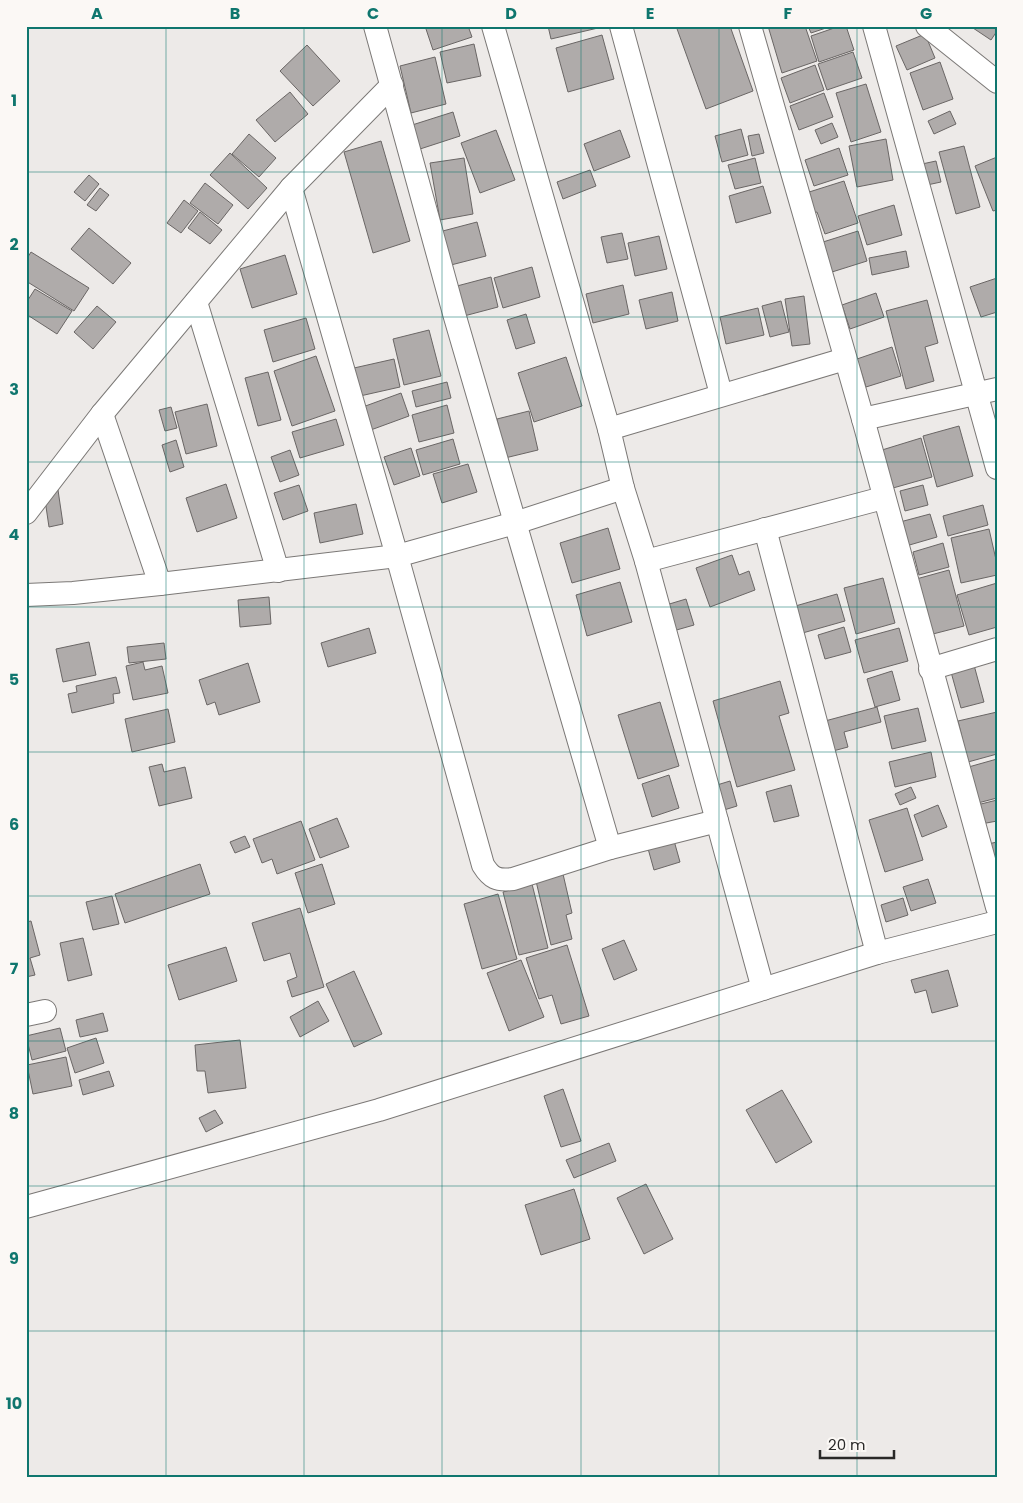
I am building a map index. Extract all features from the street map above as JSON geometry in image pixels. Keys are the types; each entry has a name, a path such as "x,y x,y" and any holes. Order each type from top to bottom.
{"street":[{"path":"376,26 455,318 610,848"},
{"path":"494,26 609,429 623,488 646,561 763,989"},
{"path":"621,26 721,394"},
{"path":"750,26 863,419 883,498 997,907"},
{"path":"874,26 986,391 997,468"},
{"path":"927,26 997,82"},
{"path":"26,513 102,414 291,188 392,85"},
{"path":"291,188 397,556 483,865 490,876 500,881 513,879 610,848 717,821"},
{"path":"196,302 278,572"},
{"path":"609,429 721,394 845,359"},
{"path":"863,419 986,391"},
{"path":"102,414 160,584"},
{"path":"26,595 73,593 278,572 397,556 515,523 623,488"},
{"path":"646,561 883,498"},
{"path":"765,529 877,953"},
{"path":"930,669 997,649"},
{"path":"26,1207 379,1110 877,953 997,922"}],"building":[{"path":"425,26 468,26 472,37 433,50"},
{"path":"548,26 597,26 598,28 551,39"},
{"path":"676,26 730,26 753,91 706,109"},
{"path":"768,26 805,26 817,61 782,73"},
{"path":"808,26 832,26 811,33"},
{"path":"840,26 846,26 854,50 819,62 811,36"},
{"path":"975,26 997,26 997,31 991,40 973,28"},
{"path":"925,34 935,58 907,70 896,46"},
{"path":"602,35 614,79 568,92 556,48"},
{"path":"474,44 481,76 447,83 440,52"},
{"path":"307,45 340,81 313,106 280,71"},
{"path":"853,52 862,78 827,90 818,64"},
{"path":"435,57 446,104 411,113 400,66"},
{"path":"940,62 953,99 923,110 910,73"},
{"path":"815,65 824,90 790,103 781,78"},
{"path":"866,84 881,132 851,142 836,93"},
{"path":"290,92 308,114 275,142 256,120"},
{"path":"824,93 833,117 799,130 790,106"},
{"path":"950,111 956,124 934,134 928,121"},
{"path":"453,112 460,136 417,150 409,126"},
{"path":"832,123 838,137 821,144 815,130"},
{"path":"741,129 748,155 722,162 715,136"},
{"path":"496,130 515,180 480,193 461,143"},
{"path":"620,130 630,157 594,171 584,144"},
{"path":"249,134 276,158 259,177 232,154"},
{"path":"759,134 764,153 752,156 748,136"},
{"path":"886,139 893,180 857,187 849,146"},
{"path":"381,141 410,241 373,253 344,152"},
{"path":"964,146 980,207 956,214 939,152"},
{"path":"839,148 848,175 814,186 805,160"},
{"path":"230,153 267,188 248,209 210,175"},
{"path":"997,157 997,210 993,211 975,166"},
{"path":"464,158 473,214 440,220 430,163"},
{"path":"755,158 761,183 735,189 728,165"},
{"path":"936,161 941,182 927,185 922,164"},
{"path":"590,170 596,186 563,199 557,182"},
{"path":"89,175 99,184 85,201 74,192"},
{"path":"844,181 858,223 825,234 817,212 813,213 806,193"},
{"path":"205,183 233,205 218,224 190,203"},
{"path":"763,186 771,213 736,223 729,196"},
{"path":"100,188 109,195 96,211 87,205"},
{"path":"184,200 198,211 181,233 167,223"},
{"path":"894,205 902,235 867,245 858,216"},
{"path":"200,212 222,230 210,244 188,228"},
{"path":"477,222 486,256 447,266 439,232"},
{"path":"89,228 131,263 113,284 71,249"},
{"path":"858,231 867,261 832,272 823,242"},
{"path":"622,233 628,259 607,263 601,237"},
{"path":"659,236 667,269 635,276 628,243"},
{"path":"906,251 909,267 872,275 869,258"},
{"path":"31,252 89,288 74,311 26,281 26,260"},
{"path":"285,255 297,294 252,308 240,269"},
{"path":"532,267 540,297 503,308 494,278"},
{"path":"491,277 498,307 464,316 457,286"},
{"path":"997,278 997,312 981,317 970,287"},
{"path":"623,285 629,314 593,323 586,294"},
{"path":"35,289 72,311 57,334 26,314 26,303"},
{"path":"672,292 678,321 646,329 639,300"},
{"path":"876,293 884,317 850,329 842,305"},
{"path":"804,296 810,344 792,346 785,299"},
{"path":"927,300 938,343 925,347 934,381 906,389 886,311"},
{"path":"781,301 789,332 770,337 762,306"},
{"path":"97,306 116,322 93,349 74,332"},
{"path":"758,308 764,335 726,344 720,317"},
{"path":"526,314 535,343 516,349 507,320"},
{"path":"306,318 315,349 273,362 264,330"},
{"path":"429,330 441,376 404,385 393,339"},
{"path":"892,347 901,376 866,387 857,359"},
{"path":"316,356 335,411 292,426 274,371"},
{"path":"566,357 582,406 534,422 518,373"},
{"path":"394,359 400,387 360,396 354,368"},
{"path":"268,372 281,420 258,426 245,378"},
{"path":"447,382 451,398 416,407 412,391"},
{"path":"401,393 409,416 368,431 360,408"},
{"path":"207,404 217,446 186,454 175,412"},
{"path":"447,405 454,433 419,442 412,415"},
{"path":"171,407 177,428 165,431 159,410"},
{"path":"529,411 538,450 505,458 497,419"},
{"path":"336,419 344,445 300,458 292,432"},
{"path":"959,426 973,476 937,487 923,436"},
{"path":"921,438 932,477 893,488 882,450"},
{"path":"453,439 460,464 423,475 416,450"},
{"path":"176,440 184,467 170,472 162,445"},
{"path":"411,448 420,476 394,485 384,457"},
{"path":"290,450 299,475 280,482 271,457"},
{"path":"468,464 477,492 442,503 433,474"},
{"path":"226,484 237,518 197,532 186,498"},
{"path":"299,485 308,511 283,520 274,493"},
{"path":"923,485 928,505 905,511 900,491"},
{"path":"58,490 63,524 49,527 44,493"},
{"path":"356,504 363,534 320,543 314,513"},
{"path":"983,505 988,525 948,536 943,516"},
{"path":"930,514 937,537 906,546 900,522"},
{"path":"608,528 620,569 572,583 560,543"},
{"path":"989,529 997,564 997,575 961,583 951,538"},
{"path":"943,543 949,567 919,575 913,552"},
{"path":"732,555 739,575 749,571 755,590 710,607 696,568"},
{"path":"949,570 964,626 929,635 909,581"},
{"path":"883,578 895,623 856,634 844,588"},
{"path":"620,582 632,622 587,636 576,595"},
{"path":"997,583 997,627 969,635 957,595"},
{"path":"837,594 845,621 799,634 792,607"},
{"path":"269,597 271,624 240,627 238,600"},
{"path":"686,599 694,625 673,631 666,605"},
{"path":"844,627 851,652 825,659 818,635"},
{"path":"369,628 376,653 328,667 321,643"},
{"path":"899,628 908,661 864,673 855,640"},
{"path":"89,642 96,675 63,682 56,649"},
{"path":"164,643 166,659 129,663 127,647"},
{"path":"143,662 145,670 162,666 168,693 133,700 126,666"},
{"path":"248,663 260,702 219,715 215,702 207,705 199,680"},
{"path":"974,665 984,702 961,708 951,672"},
{"path":"892,671 900,700 875,707 867,679"},
{"path":"116,677 120,693 113,694 114,703 72,713 68,694 77,692 76,686"},
{"path":"780,681 789,713 779,716 795,770 737,787 713,701"},
{"path":"660,702 679,766 638,779 618,715"},
{"path":"877,707 881,722 844,732 848,747 833,751 825,721"},
{"path":"918,708 926,741 892,749 884,716"},
{"path":"168,709 175,742 132,752 125,719"},
{"path":"997,712 997,754 968,762 958,721"},
{"path":"931,752 936,777 895,787 889,762"},
{"path":"997,759 997,798 974,804 965,768"},
{"path":"162,764 164,772 185,767 192,798 159,806 149,767"},
{"path":"669,775 679,808 652,817 642,784"},
{"path":"730,781 737,806 724,810 717,785"},
{"path":"791,785 799,816 774,822 766,792"},
{"path":"911,787 916,798 900,805 895,794"},
{"path":"997,800 997,821 981,824 977,805"},
{"path":"938,805 947,827 922,837 914,815"},
{"path":"907,808 923,860 885,872 869,820"},
{"path":"337,818 349,847 320,858 309,829"},
{"path":"301,821 315,860 277,874 272,859 262,863 253,839"},
{"path":"245,836 250,847 235,853 230,842"},
{"path":"673,837 680,862 654,870 647,845"},
{"path":"997,842 997,874 988,844"},
{"path":"200,864 210,894 125,923 115,894"},
{"path":"322,864 335,904 308,913 295,873"},
{"path":"563,874 572,913 566,915 572,939 551,945 536,881"},
{"path":"928,879 936,903 911,911 903,887"},
{"path":"532,884 548,948 519,955 503,892"},
{"path":"498,894 517,959 482,969 464,904"},
{"path":"112,896 119,924 93,930 86,902"},
{"path":"903,898 908,915 886,922 881,905"},
{"path":"300,908 324,987 292,997 287,981 297,977 290,953 264,961 252,923"},
{"path":"31,921 40,955 30,958 35,975 26,977 26,922"},
{"path":"83,938 92,975 68,981 60,943"},
{"path":"624,940 637,970 614,980 602,949"},
{"path":"567,945 589,1016 561,1024 552,995 539,999 526,958"},
{"path":"226,947 237,981 179,1000 168,965"},
{"path":"521,960 544,1017 509,1031 487,973"},
{"path":"948,970 958,1006 932,1013 926,990 915,993 911,980"},
{"path":"354,971 382,1034 354,1047 326,984"},
{"path":"318,1001 329,1021 300,1037 290,1017"},
{"path":"103,1013 108,1031 80,1037 76,1020"},
{"path":"60,1028 66,1051 32,1060 26,1036"},
{"path":"96,1038 104,1063 75,1073 67,1048"},
{"path":"240,1040 246,1088 208,1093 205,1071 197,1071 195,1045"},
{"path":"66,1057 72,1086 33,1094 27,1065"},
{"path":"109,1071 114,1086 83,1095 79,1080"},
{"path":"563,1089 581,1141 561,1147 544,1096"},
{"path":"782,1090 812,1142 776,1163 746,1110"},
{"path":"215,1110 223,1123 206,1132 199,1118"},
{"path":"609,1143 616,1161 574,1178 566,1160"},
{"path":"646,1184 673,1239 644,1254 617,1198"},
{"path":"574,1189 590,1239 541,1255 525,1205"}]}
